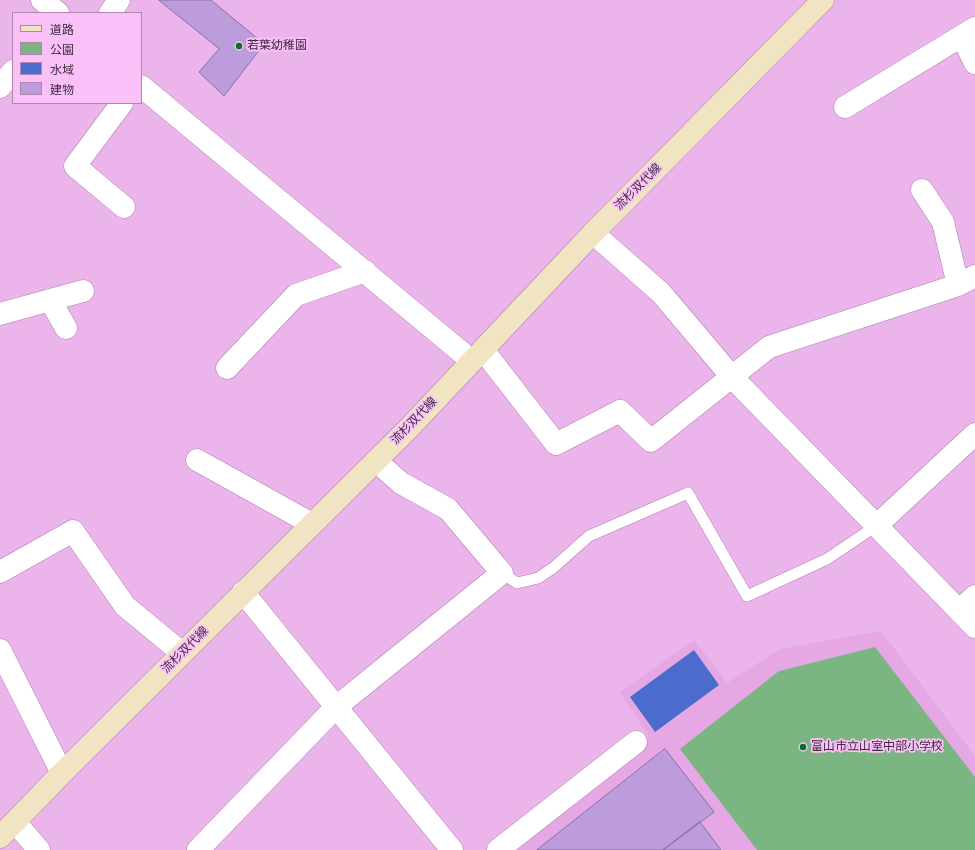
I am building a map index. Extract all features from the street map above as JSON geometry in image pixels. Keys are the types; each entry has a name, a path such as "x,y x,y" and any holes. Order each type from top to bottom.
{"main road":[{"name":"流杉双代線","path":"7,829 409,428 593,233 823,0"}],"street":[{"path":"42,0 57,12"},
{"path":"111,12 119,0"},
{"path":"845,107 968,32 975,63"},
{"path":"0,87 12,72"},
{"path":"142,87 365,271 478,355 556,444 620,411 651,441 768,347 966,281 943,222 922,190"},
{"path":"121,104 75,166 124,207"},
{"path":"593,233 661,293 732,377 975,627"},
{"path":"227,368 296,295 365,271"},
{"path":"0,314 83,291"},
{"path":"50,300 66,328"},
{"path":"876,526 975,434"},
{"path":"197,460 312,524"},
{"path":"198,850 336,707 502,573 448,510 401,483 376,461"},
{"path":"0,572 73,531 125,606 182,653"},
{"path":"243,592 336,707 445,848"},
{"path":"959,611 975,596"},
{"path":"0,650 62,773"},
{"path":"498,850 636,742"},
{"path":"7,829 40,850"}],"lane":[{"path":"502,573 517,583 538,578 589,536 688,493 746,596 827,559 876,526"}],"shaded area":[{"name":"富山市立山室中部小学校","path":"881,631 975,756 975,850 508,850 649,737 620,692 694,640 727,683 780,649"}],"green space":[{"name":"富山市立山室中部小学校","path":"875,647 975,777 975,850 757,850 680,749 779,671"}],"water":[{"path":"694,650 719,685 655,732 630,697"}],"building":[{"name":"若葉幼稚園","path":"159,0 211,0 264,44 224,96 199,72 219,49"},
{"path":"665,749 714,812 663,850 537,850"},
{"path":"700,822 721,850 663,850"}],"place":[{"name":"若葉幼稚園","path":"239,46"},
{"name":"富山市立山室中部小学校","path":"803,747"}]}
